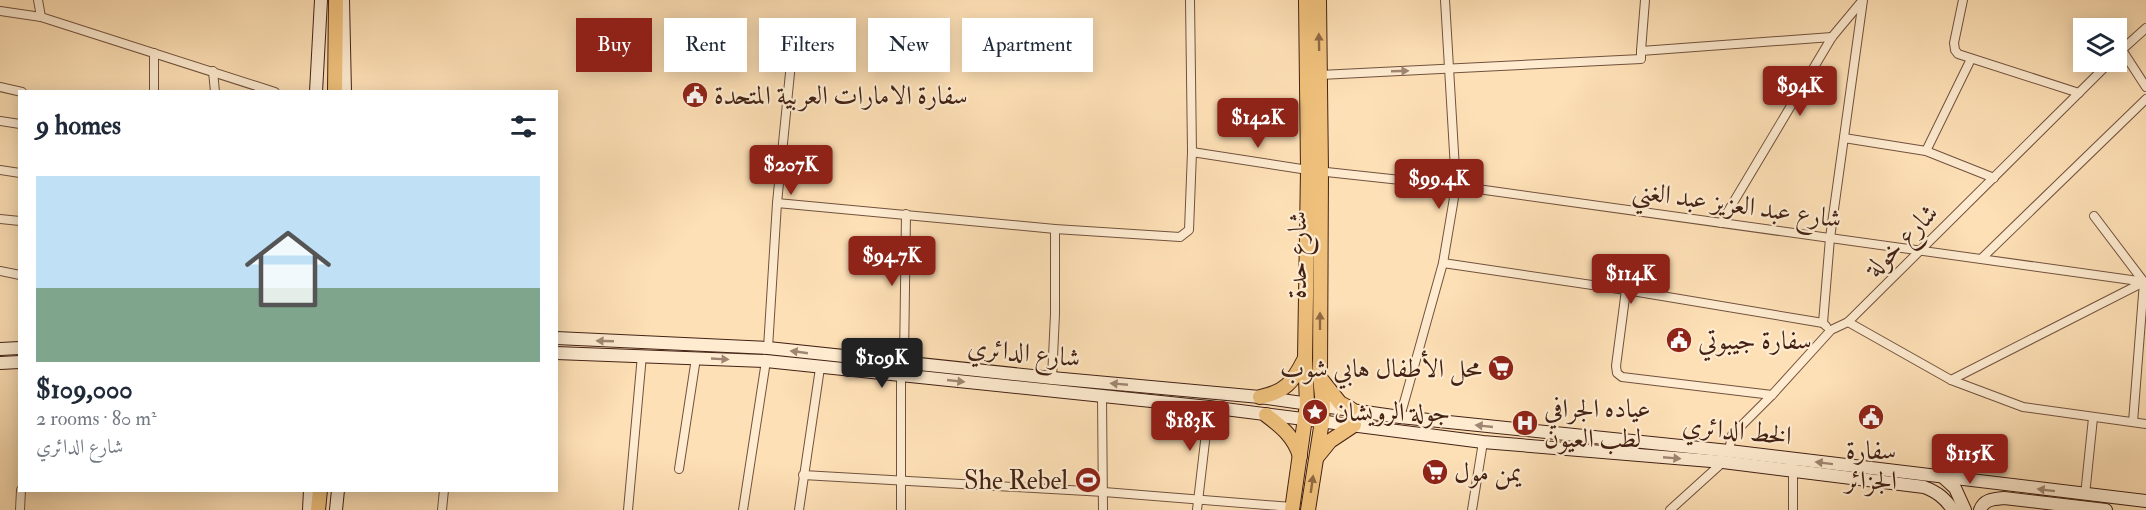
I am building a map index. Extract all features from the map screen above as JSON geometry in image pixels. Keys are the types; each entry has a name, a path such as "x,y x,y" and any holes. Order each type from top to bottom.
{"main road":[{"name":"شارع حدة","path":"1306,0 1315,171 1320,377 1323,406 1308,510"},
{"name":"شارع حدة","path":"1292,508 1307,404 1305,358 1320,75 1318,0"},
{"path":"316,90 332,3"},
{"path":"327,90 332,3"},
{"path":"332,3 335,90"},
{"path":"332,3 345,90"},
{"name":"شارع الدائري","path":"558,338 768,348 1260,397 1307,404"},
{"path":"0,349 18,348"},
{"path":"766,361 768,348"},
{"name":"شارع الدائري","path":"558,353 766,361 1305,419"},
{"path":"1260,397 1273,395 1292,382 1305,358"},
{"path":"0,363 18,362"},
{"path":"1320,377 1340,403 1350,410"},
{"name":"الخط الدائري","path":"1307,404 1793,465 1944,478 2146,501"},
{"path":"1266,415 1296,444 1300,458"},
{"name":"الخط الدائري","path":"1305,419 1483,442 1726,457"},
{"path":"1316,458 1330,441 1354,425"},
{"name":"الخط الدائري","path":"1793,465 1924,487 1937,492 1953,510"},
{"path":"1944,478 1955,488 1965,510"},
{"path":"309,510 310,492"},
{"path":"318,510 320,492"},
{"path":"327,510 328,492"},
{"path":"336,510 338,492"},
{"path":"1980,510 1990,499 2004,498 2106,510"}],"street":[{"path":"38,0 41,17"},
{"path":"777,203 1055,229 1180,237 1189,230 1192,152 1190,0"},
{"path":"1400,417 1443,263 1456,186 1445,0"},
{"path":"1320,75 1641,59 1645,0"},
{"path":"1721,224 1832,37 1863,0"},
{"path":"1823,323 1830,238 1863,0"},
{"path":"1963,0 1954,43 1958,54 2079,93"},
{"path":"0,11 41,17 270,90"},
{"path":"2127,46 2146,28"},
{"path":"1641,51 1832,37"},
{"path":"154,53 154,90"},
{"path":"1926,151 1971,59"},
{"path":"2127,63 2146,87"},
{"path":"213,71 215,90"},
{"path":"768,348 777,203 790,72"},
{"name":"شارع خولة","path":"1726,457 1732,435 1831,330 1848,322 2100,72"},
{"path":"0,87 18,91"},
{"path":"1982,258 2146,99"},
{"path":"0,121 18,124"},
{"path":"1844,138 1926,151 1994,178"},
{"name":"شارع عبد العزيز عبد الغني","path":"1192,152 1315,171 1456,186 2145,282"},
{"path":"0,170 18,172"},
{"path":"904,361 906,214"},
{"path":"2094,216 2145,282 2133,422"},
{"path":"0,219 18,221"},
{"path":"1052,378 1055,229"},
{"path":"1443,263 1823,323 1831,330"},
{"path":"0,271 18,275"},
{"path":"1951,380 2145,282"},
{"path":"1626,291 1617,373 1622,376 1772,395"},
{"path":"1848,322 1951,380 2023,407 2146,424"},
{"path":"628,510 642,355"},
{"path":"679,469 696,358"},
{"path":"743,510 766,361"},
{"path":"799,510 820,368"},
{"path":"901,376 901,510"},
{"path":"1102,396 1103,510"},
{"path":"1197,510 1209,407"},
{"path":"2085,495 2093,418"},
{"path":"1472,510 1483,442"},
{"path":"1670,510 1726,457"},
{"path":"1793,465 1793,510"},
{"path":"803,475 1104,492 1292,508"},
{"path":"20,510 21,492"},
{"path":"442,510 444,492"}],"place":[{"name":"سفارة الامارات العربية المتحدة","path":"695,95"},
{"name":"سفارة جيبوتي","path":"1679,340"},
{"name":"محل الأطفال هابي شوب","path":"1501,368"},
{"name":"جولة الرويشان","path":"1315,412"},
{"name":"سفارة الجزائر","path":"1871,417"},
{"name":"عياده الجرافي لطب العيون","path":"1525,423"},
{"name":"يمن مول","path":"1435,472"},
{"name":"She Rebel","path":"1088,480"}]}
